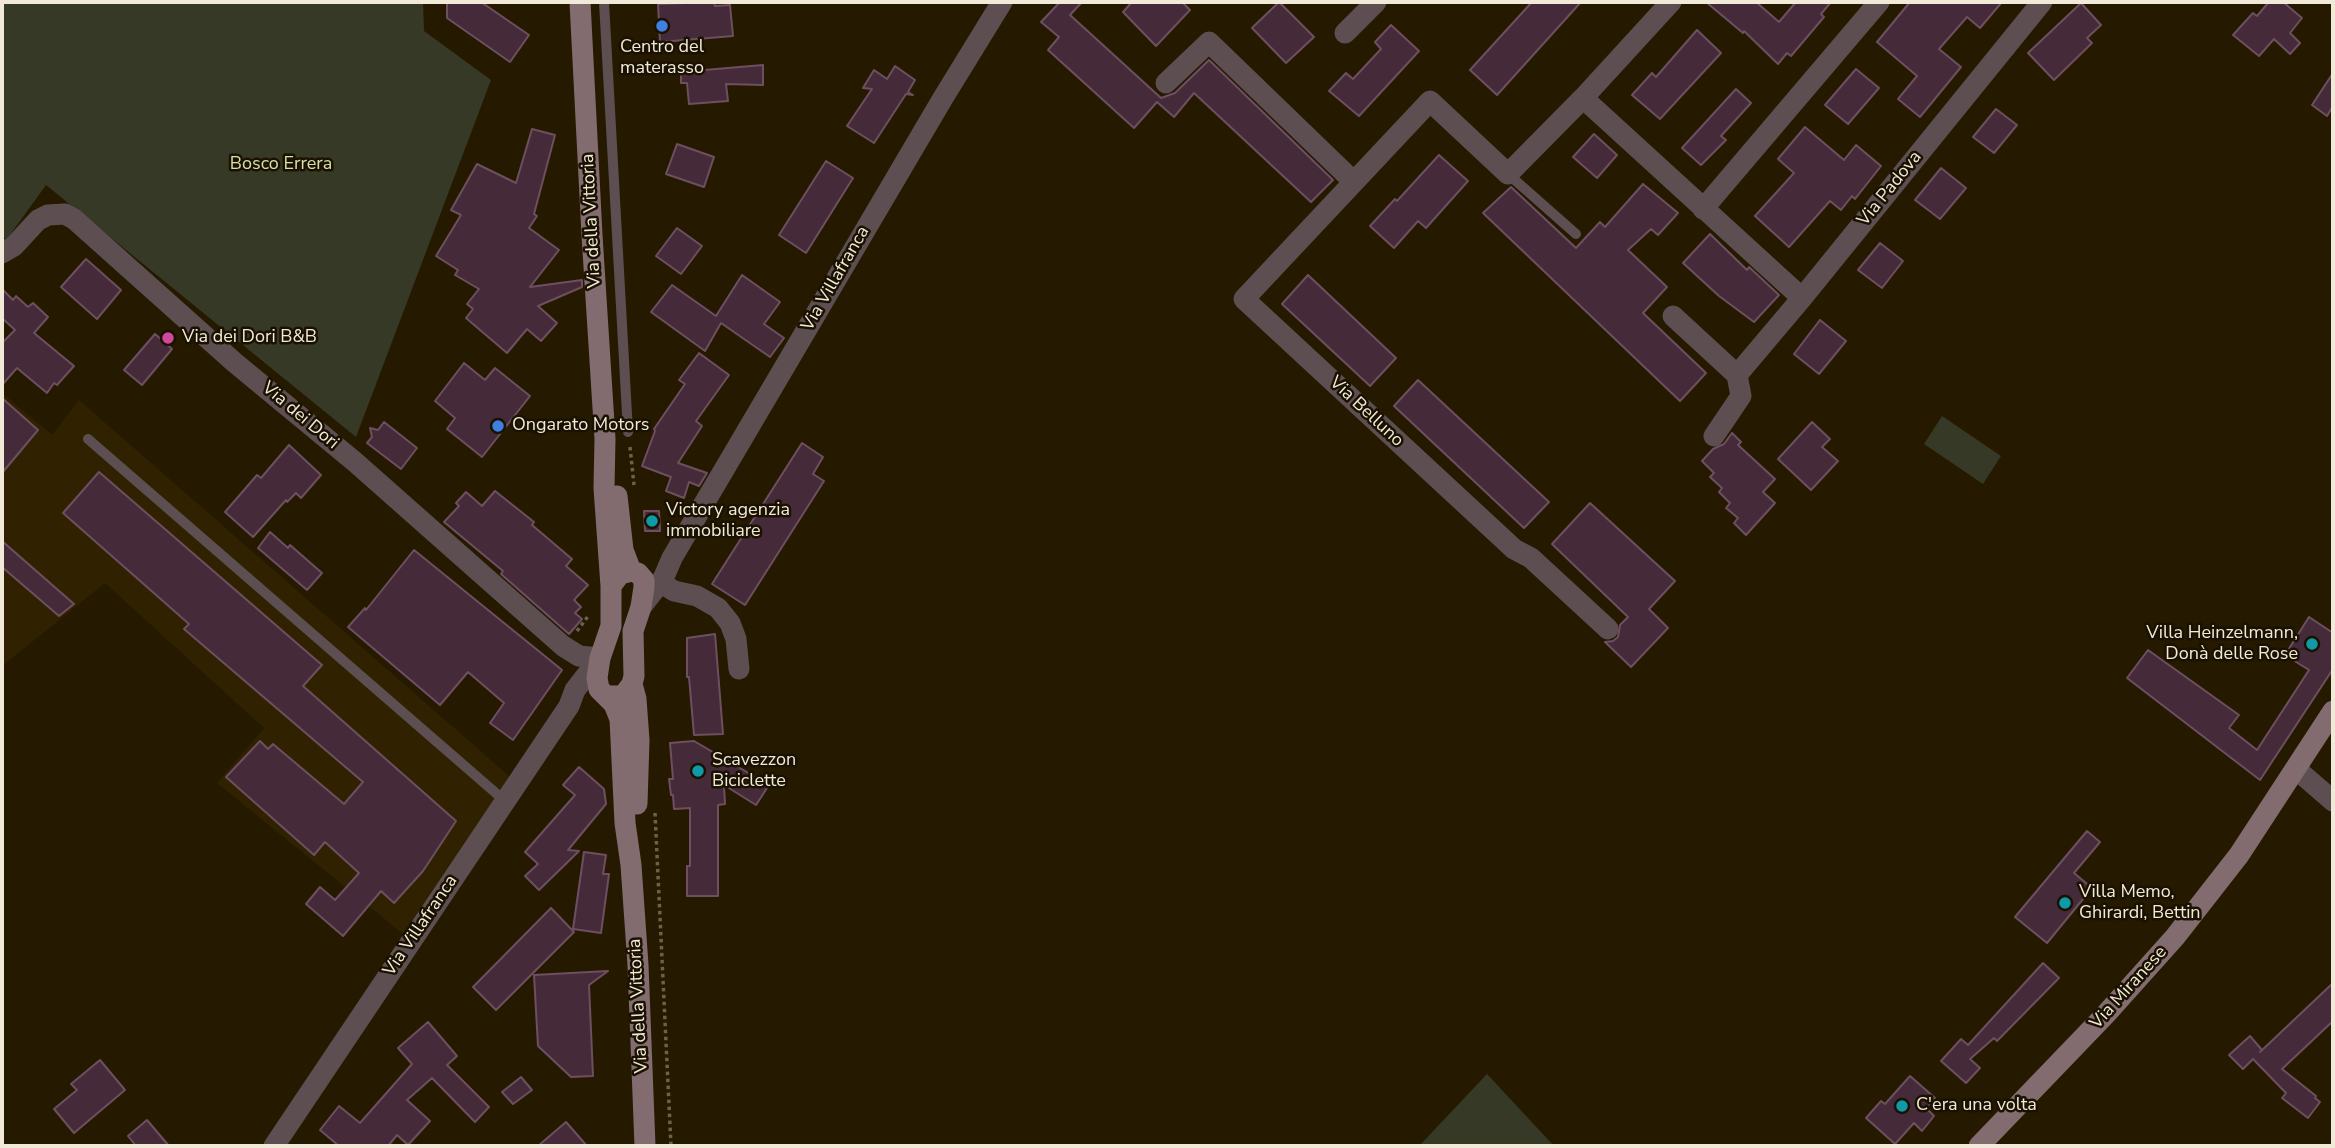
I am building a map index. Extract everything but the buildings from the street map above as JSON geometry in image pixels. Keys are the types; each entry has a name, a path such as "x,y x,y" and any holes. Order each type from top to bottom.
{"main road":[{"name":"Via della Vittoria","path":"580,2 611,586 611,626 597,678 599,689 606,695 620,719 625,822 638,965 645,1146"},
{"name":"Via della Vittoria","path":"605,439 619,507 623,550 635,572 644,580 645,587 633,631 632,684 636,699 639,740 637,815 631,865"},
{"path":"611,586 620,574 635,572"},
{"path":"606,695 623,696 632,684"},
{"name":"Via Miranese","path":"1979,1146 2106,1014 2175,937 2239,855 2333,711"}],"street":[{"name":"Via Villafranca","path":"641,607 660,582 1002,2"},
{"path":"1345,33 1376,2"},
{"path":"1508,174 1583,98 1671,2"},
{"path":"1703,209 1879,2"},
{"name":"Via Padova","path":"1737,375 1802,298 2032,5"},
{"path":"1166,83 1209,42 1354,182"},
{"path":"1583,98 1802,298"},
{"name":"Via Belluno","path":"1508,174 1430,101 1244,299 1514,549 1531,558 1608,629"},
{"name":"Via dei Dori","path":"2,253 14,246 38,220 48,215 65,214 74,219 234,362 355,462 563,646 579,656 600,659"},
{"path":"1673,316 1737,375 1741,396 1714,436"},
{"path":"635,572 650,571 672,558"},
{"path":"660,582 674,591 697,596 718,608 730,623 736,639 739,669"},
{"name":"Via Villafranca","path":"274,1146 569,706 575,690 600,659"},
{"path":"569,706 606,695"},
{"path":"2296,769 2333,801"}],"lane":[{"path":"604,2 628,432"},
{"path":"1508,174 1576,234"},
{"path":"88,439 505,801"}],"path":[{"path":"657,897 671,1146"}],"shaded area":[{"path":"2,393 52,435 79,400 524,789 418,946 217,783 264,728 105,583 2,666"}],"green space":[{"name":"Bosco Errera","path":"2,2 423,2 424,31 491,80 356,437 46,185 7,239 2,237"},
{"path":"1942,416 2001,456 1983,484 1924,444"},
{"path":"1487,1074 1554,1146 1419,1146"}],"place":[{"name":"Centro del materasso","path":"662,26"},
{"name":"Via dei Dori B&B","path":"168,338"},
{"name":"Ongarato Motors","path":"498,426"},
{"name":"Victory agenzia immobiliare","path":"652,521"},
{"name":"Villa Heinzelmann, Donà delle Rose","path":"2312,644"},
{"name":"Scavezzon Biciclette","path":"698,771"},
{"name":"Villa Memo, Ghirardi, Bettin","path":"2065,903"},
{"name":"C'era una volta","path":"1902,1106"}]}
